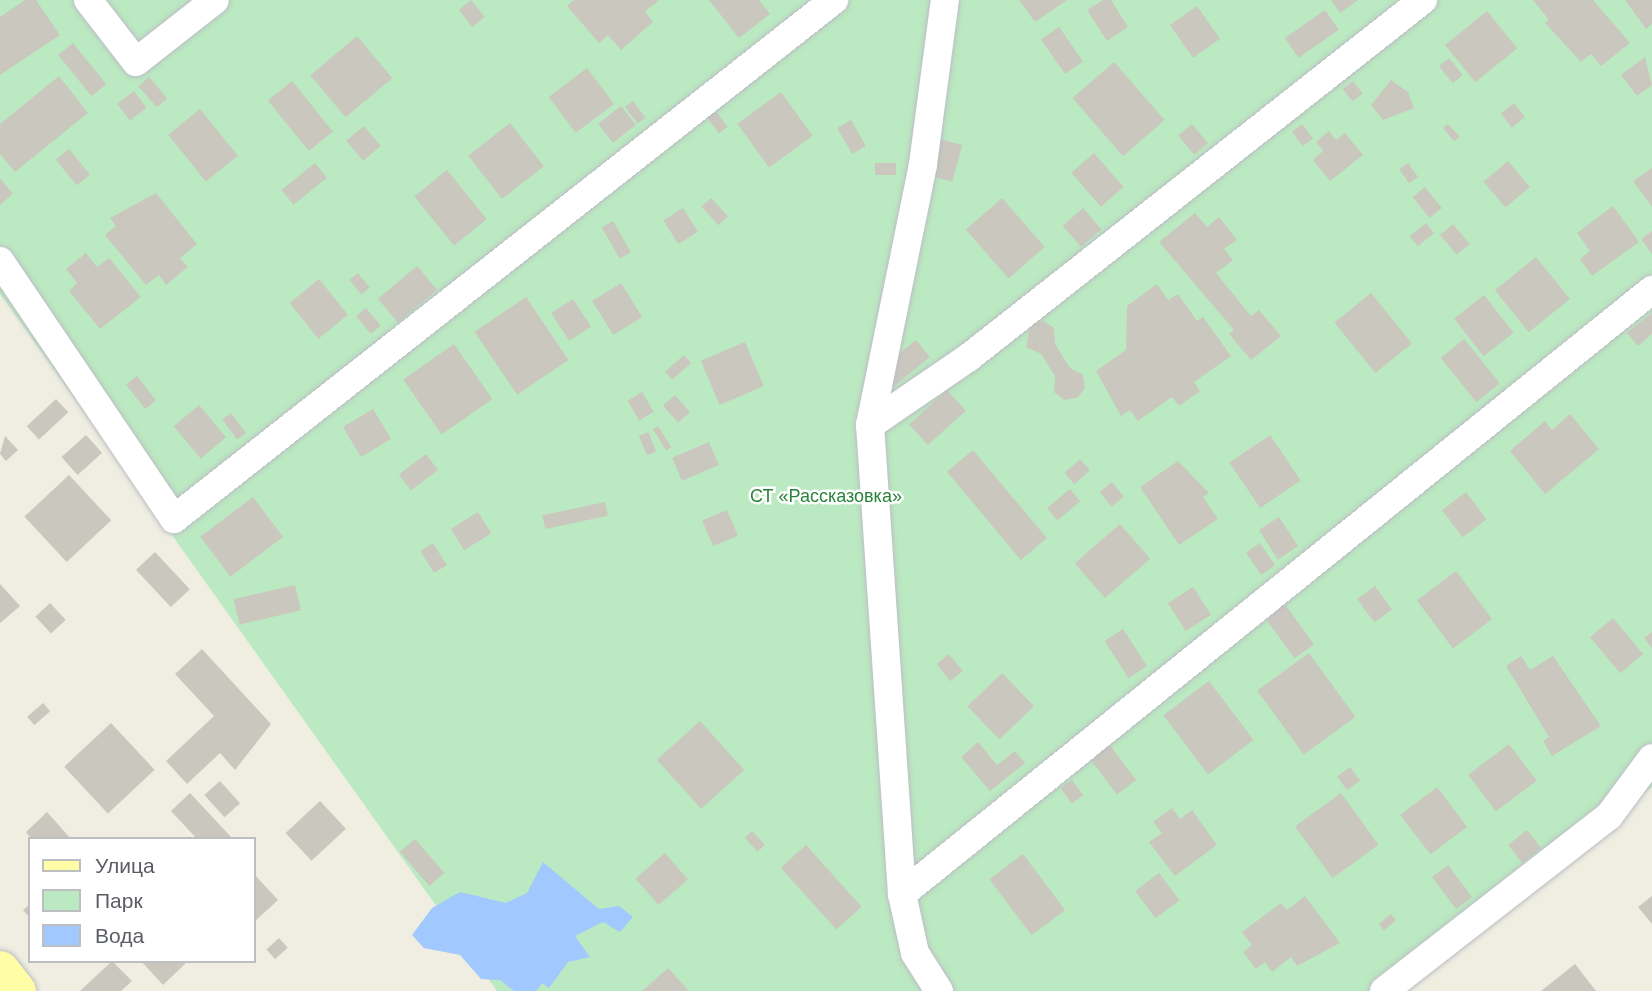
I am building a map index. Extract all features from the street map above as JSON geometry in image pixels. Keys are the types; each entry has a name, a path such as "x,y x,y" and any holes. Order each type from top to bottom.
{"main road":[{"path":"0,969 17,991"}],"street":[{"path":"89,0 136,62 215,0"},
{"path":"0,261 174,519 834,0"},
{"path":"939,991 915,953 902,894 870,425 923,164 945,0"},
{"path":"870,425 1012,325 1423,0"},
{"path":"902,894 1652,290"},
{"path":"1384,991 1609,816 1652,758"}],"green space":[{"name":"СТ «Рассказовка»","path":"0,0 1652,0 1652,787 1385,991 497,991 0,294"}],"water":[{"path":"543,862 599,909 619,906 633,917 620,932 603,922 575,936 590,957 568,962 549,988 542,983 536,991 514,991 500,980 481,979 460,955 424,948 412,935 432,908 460,892 506,903 527,893"}],"building":[{"path":"25,0 36,0 60,35 0,75 0,17"},
{"path":"471,0 485,17 472,27 459,10"},
{"path":"574,0 659,0 645,12 653,22 621,50 608,35 599,43 567,6"},
{"path":"709,0 759,0 770,14 739,38"},
{"path":"1019,0 1067,0 1035,22"},
{"path":"1103,0 1111,0 1128,27 1107,41 1087,10"},
{"path":"1331,0 1358,0 1340,13"},
{"path":"1533,0 1593,0 1630,43 1601,66 1591,54 1581,62 1545,23 1549,20"},
{"path":"1625,0 1652,0 1652,24 1646,29"},
{"path":"1197,6 1220,39 1193,58 1170,25"},
{"path":"1325,10 1339,30 1299,58 1285,38"},
{"path":"1487,11 1517,48 1475,82 1445,45"},
{"path":"1059,27 1083,61 1065,74 1041,40"},
{"path":"357,36 392,78 346,117 310,75"},
{"path":"73,43 106,84 92,96 58,55"},
{"path":"1645,57 1652,85 1637,96 1621,75"},
{"path":"1449,58 1463,75 1453,83 1439,66"},
{"path":"1114,62 1165,120 1123,156 1072,98"},
{"path":"587,68 614,104 576,133 549,97"},
{"path":"59,76 88,113 15,172 0,154 0,124"},
{"path":"149,77 167,98 157,107 138,86"},
{"path":"1391,80 1408,92 1414,108 1383,120 1371,105"},
{"path":"292,81 333,132 309,151 268,101"},
{"path":"1353,81 1363,94 1353,102 1343,89"},
{"path":"134,91 147,108 130,120 117,104"},
{"path":"781,92 813,136 769,167 737,124"},
{"path":"633,101 646,118 638,124 625,107"},
{"path":"1514,103 1525,117 1512,128 1501,113"},
{"path":"621,106 636,125 613,143 598,124"},
{"path":"200,109 238,156 206,181 168,135"},
{"path":"715,110 728,127 719,133 706,117"},
{"path":"851,120 866,146 852,154 837,128"},
{"path":"510,123 544,166 502,199 468,156"},
{"path":"1192,124 1208,143 1194,155 1178,136"},
{"path":"1302,124 1313,138 1303,146 1292,132"},
{"path":"1448,124 1460,137 1454,141 1443,128"},
{"path":"364,126 381,146 363,161 346,141"},
{"path":"1329,131 1336,140 1345,133 1363,155 1330,181 1313,160 1323,151 1316,142"},
{"path":"940,139 962,145 952,182 930,176"},
{"path":"69,149 90,175 77,185 56,160"},
{"path":"1094,153 1124,187 1101,207 1071,173"},
{"path":"1508,161 1530,187 1505,208 1483,182"},
{"path":"315,163 327,178 294,205 282,190"},
{"path":"875,163 896,163 896,175 875,175"},
{"path":"1408,163 1418,177 1409,183 1399,169"},
{"path":"1652,168 1652,207 1633,181"},
{"path":"447,170 487,219 454,245 414,196"},
{"path":"0,178 13,194 0,205"},
{"path":"1425,187 1442,208 1430,218 1413,197"},
{"path":"156,193 197,244 180,258 188,267 166,285 159,275 146,285 105,235 116,226 110,218"},
{"path":"711,198 728,216 719,225 701,207"},
{"path":"1002,198 1045,247 1008,279 966,229"},
{"path":"1613,206 1639,242 1592,276 1580,259 1590,251 1577,233"},
{"path":"683,208 698,232 678,244 663,220"},
{"path":"1083,208 1101,229 1081,247 1063,226"},
{"path":"1195,213 1207,227 1219,217 1237,240 1224,249 1233,260 1216,273 1251,316 1259,310 1281,336 1251,360 1229,334 1234,330 1159,242"},
{"path":"613,221 631,252 620,259 602,228"},
{"path":"1426,223 1434,233 1418,246 1410,236"},
{"path":"1453,224 1470,244 1457,255 1440,235"},
{"path":"1652,231 1652,254 1641,239"},
{"path":"86,253 97,267 109,258 141,297 100,329 69,291 77,283 66,269"},
{"path":"1536,257 1570,299 1529,332 1495,290"},
{"path":"417,266 437,290 398,323 378,299"},
{"path":"358,273 370,288 361,295 349,280"},
{"path":"319,279 348,315 318,339 289,303"},
{"path":"621,283 642,317 613,335 592,301"},
{"path":"1157,284 1168,300 1178,294 1197,321 1203,317 1231,356 1194,382 1200,391 1179,406 1172,397 1138,421 1130,410 1121,416 1096,371 1126,350 1127,306"},
{"path":"1371,293 1412,344 1375,373 1334,323"},
{"path":"1484,295 1514,333 1484,356 1454,318"},
{"path":"526,297 568,360 517,395 475,332"},
{"path":"573,299 591,327 569,341 551,313"},
{"path":"366,308 381,326 371,334 356,316"},
{"path":"1652,313 1652,334 1638,346 1627,333"},
{"path":"1044,321 1054,328 1055,344 1070,368 1083,375 1085,388 1077,398 1064,400 1054,392 1055,376 1041,354 1026,347 1031,323"},
{"path":"1464,339 1500,383 1477,402 1441,358"},
{"path":"916,340 930,357 893,387 879,370"},
{"path":"745,342 764,386 720,405 701,361"},
{"path":"454,344 492,399 442,434 403,380"},
{"path":"684,355 691,363 672,380 665,371"},
{"path":"137,376 156,400 145,409 126,385"},
{"path":"947,390 966,411 928,445 909,424"},
{"path":"642,392 654,412 639,420 627,401"},
{"path":"675,395 690,412 678,423 663,405"},
{"path":"56,399 68,412 39,439 27,426"},
{"path":"199,405 226,437 201,458 174,426"},
{"path":"373,409 391,439 361,457 343,427"},
{"path":"231,413 246,433 237,440 222,420"},
{"path":"1570,414 1599,449 1545,494 1510,451 1545,421 1552,430"},
{"path":"658,426 671,447 666,450 653,429"},
{"path":"648,432 656,451 647,455 639,436"},
{"path":"86,435 102,453 78,475 61,457"},
{"path":"1270,435 1301,481 1260,508 1229,462"},
{"path":"5,436 18,450 6,461 0,454"},
{"path":"709,442 719,465 682,481 672,458"},
{"path":"973,450 1047,538 1021,560 947,472"},
{"path":"426,454 438,470 411,490 399,474"},
{"path":"1080,459 1090,470 1074,484 1064,473"},
{"path":"1178,461 1209,493 1203,497 1218,519 1179,545 1140,487"},
{"path":"69,475 111,520 67,562 24,517"},
{"path":"1112,482 1124,497 1112,507 1100,492"},
{"path":"1070,489 1080,501 1057,521 1047,508"},
{"path":"1466,492 1486,519 1463,537 1442,510"},
{"path":"253,497 283,537 230,577 200,537"},
{"path":"605,502 608,516 545,529 542,515"},
{"path":"727,510 738,536 713,546 702,521"},
{"path":"478,512 491,533 464,550 451,529"},
{"path":"1279,517 1298,546 1278,559 1259,530"},
{"path":"1120,524 1150,559 1105,598 1075,563"},
{"path":"433,543 447,565 434,573 420,551"},
{"path":"1260,543 1275,565 1261,575 1246,553"},
{"path":"155,552 190,589 171,607 136,570"},
{"path":"1456,571 1492,619 1453,648 1417,600"},
{"path":"0,584 20,606 0,623"},
{"path":"295,585 301,610 239,625 234,599"},
{"path":"1375,586 1392,609 1374,622 1357,599"},
{"path":"1193,587 1211,615 1186,631 1168,603"},
{"path":"50,603 66,620 51,633 35,617"},
{"path":"1284,603 1314,644 1295,658 1265,617"},
{"path":"1613,618 1643,654 1620,673 1590,637"},
{"path":"1123,629 1147,666 1129,678 1105,641"},
{"path":"1652,632 1652,648 1644,638"},
{"path":"202,649 271,724 235,770 220,753 187,784 166,761 214,716 175,674"},
{"path":"1309,653 1355,717 1304,755 1257,691"},
{"path":"949,654 963,671 950,681 937,664"},
{"path":"1521,656 1530,670 1553,656 1601,726 1552,756 1543,741 1549,737 1506,666"},
{"path":"1002,673 1034,706 999,739 967,706"},
{"path":"1209,681 1254,740 1208,774 1163,715"},
{"path":"43,703 50,711 34,725 27,717"},
{"path":"700,721 744,770 701,809 657,760"},
{"path":"111,723 155,770 108,813 64,767"},
{"path":"978,742 997,765 1015,751 1025,763 990,791 961,757"},
{"path":"1109,744 1136,780 1117,794 1090,758"},
{"path":"1509,744 1537,781 1496,811 1468,775"},
{"path":"1350,767 1360,781 1347,790 1337,776"},
{"path":"1072,780 1083,795 1072,804 1061,788"},
{"path":"220,781 240,803 224,817 204,795"},
{"path":"1437,787 1467,827 1430,855 1400,815"},
{"path":"190,793 231,837 195,837 171,811"},
{"path":"1341,793 1379,845 1333,878 1295,827"},
{"path":"320,801 346,829 312,861 286,833"},
{"path":"1172,808 1180,819 1192,810 1217,845 1175,876 1149,842 1162,833 1153,822"},
{"path":"47,812 69,837 30,837 26,832"},
{"path":"1527,830 1541,848 1522,863 1508,845"},
{"path":"752,831 765,845 758,852 745,838"},
{"path":"415,839 445,873 429,886 400,852"},
{"path":"806,845 862,907 836,929 781,868"},
{"path":"665,853 688,879 659,905 636,879"},
{"path":"1023,854 1065,910 1032,935 989,879"},
{"path":"1448,865 1472,897 1456,909 1432,877"},
{"path":"1159,873 1179,900 1156,918 1135,891"},
{"path":"256,876 278,900 256,920"},
{"path":"1305,896 1340,943 1297,966 1291,957 1272,972 1265,962 1256,969 1243,952 1252,945 1242,932 1281,903 1287,910"},
{"path":"1652,896 1652,924 1638,907"},
{"path":"1391,914 1396,920 1384,930 1379,924"},
{"path":"279,938 288,948 275,959 266,949"},
{"path":"110,963 114,963 132,981 121,991 80,991"},
{"path":"143,963 186,963 163,985"},
{"path":"1575,964 1596,991 1541,991"},
{"path":"668,968 689,991 642,991"}]}
